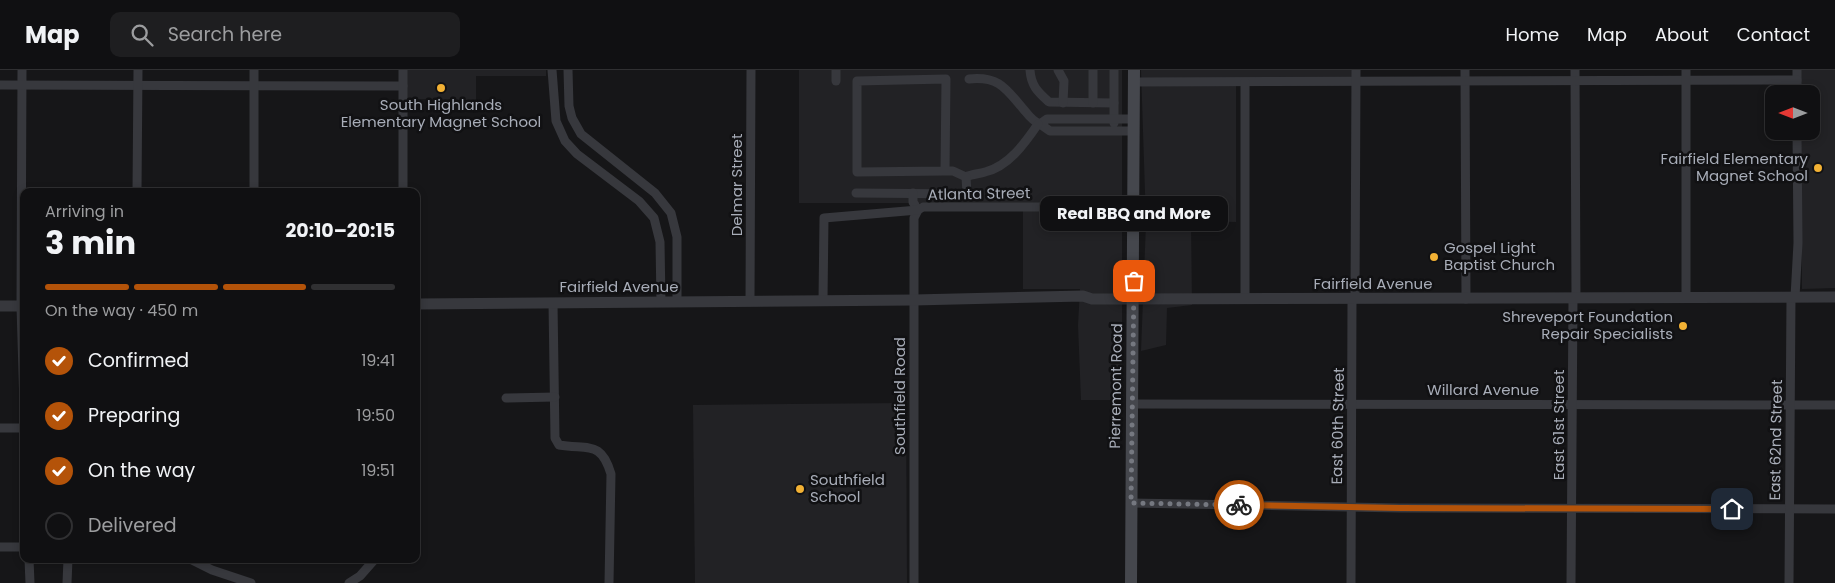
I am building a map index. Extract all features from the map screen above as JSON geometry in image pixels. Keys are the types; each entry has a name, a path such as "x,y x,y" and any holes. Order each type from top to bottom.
{"main road":[{"name":"Pierremont Road","path":"1131,583 1131,404 1135,207 1134,76"}],"street":[{"path":"22,70 22,188"},
{"path":"137,188 138,70"},
{"path":"254,70 254,188"},
{"path":"403,70 403,188"},
{"path":"552,70 556,121 565,141 577,154 644,205 654,218 660,242 661,302"},
{"path":"568,70 569,106 572,118 581,134 655,193 671,213 677,236 677,302"},
{"name":"Delmar Street","path":"750,301 751,70"},
{"path":"836,70 836,81"},
{"path":"1030,70 1031,82 1036,91 1050,102 1114,103"},
{"path":"1058,70 1064,81 1063,103"},
{"path":"1093,70 1093,103"},
{"path":"1114,70 1114,131"},
{"name":"East 60th Street","path":"1351,583 1356,70"},
{"path":"1465,70 1466,299"},
{"name":"East 61st Street","path":"1571,583 1576,70"},
{"path":"1686,70 1686,298"},
{"path":"1797,70 1797,85"},
{"path":"1134,76 1245,82 1686,82 1797,80"},
{"path":"969,80 982,78 999,83 1039,124 1050,131 1114,131 1134,125"},
{"path":"945,171 946,79 857,81 857,172 945,171 953,170 966,177 986,172 1002,165 1016,153 1039,124 1047,119 1114,118 1134,125"},
{"path":"1245,82 1245,299"},
{"path":"0,85 138,87 403,86"},
{"name":"East 62nd Street","path":"1789,583 1790,404 1793,298 1798,244 1797,140"},
{"path":"856,193 968,194 966,177"},
{"path":"913,193 913,202 918,210"},
{"name":"Atlanta Street","path":"823,300 824,218 918,210 923,207 1135,207"},
{"name":"Southfield Road","path":"914,583 914,218 918,210"},
{"name":"Fairfield Avenue","path":"420,304 1003,298 1015,302 1072,303 1092,299 1835,298"},
{"path":"553,303 555,438 557,444 590,447 599,450 606,458 611,474 609,583"},
{"path":"0,306 20,306"},
{"path":"506,398 555,397"},
{"name":"Willard Avenue","path":"1131,404 1835,404"},
{"path":"0,428 20,428"},
{"path":"1131,503 1351,508 1835,509"},
{"path":"0,548 20,548"},
{"path":"29,563 30,583"},
{"path":"67,583 68,563"},
{"path":"198,563 212,570 251,583"},
{"path":"349,583 360,576 371,563"}],"shaded area":[{"name":"South Highlands Elementary Magnet School","path":"407,70 546,70 546,76 476,76 476,100 407,99"},
{"path":"799,70 1122,70 1122,400 1081,400 1078,325 1080,289 1023,289 1023,203 799,203"},
{"path":"1141,70 1353,70 1353,86 1236,86 1236,222 1191,221 1192,305 1167,308 1166,345 1141,351 1146,223"},
{"name":"Fairfield Elementary Magnet School","path":"1800,70 1835,70 1835,288 1802,289 1801,140 1820,140 1820,85 1801,85"},
{"name":"Southfield School","path":"906,403 907,583 695,583 693,405"}],"way so far":[{"path":"1134,281 1131,503 1239,505"}],"place":[{"name":"South Highlands Elementary Magnet School","path":"441,88"},
{"name":"Fairfield Elementary Magnet School","path":"1818,168"},
{"name":"Gospel Light Baptist Church","path":"1434,257"},
{"name":"Real BBQ and More","path":"1134,281"},
{"name":"Shreveport Foundation Repair Specialists","path":"1683,326"},
{"name":"Southfield School","path":"800,489"}],"route":[{"path":"1239,505 1351,508 1732,509"}]}
